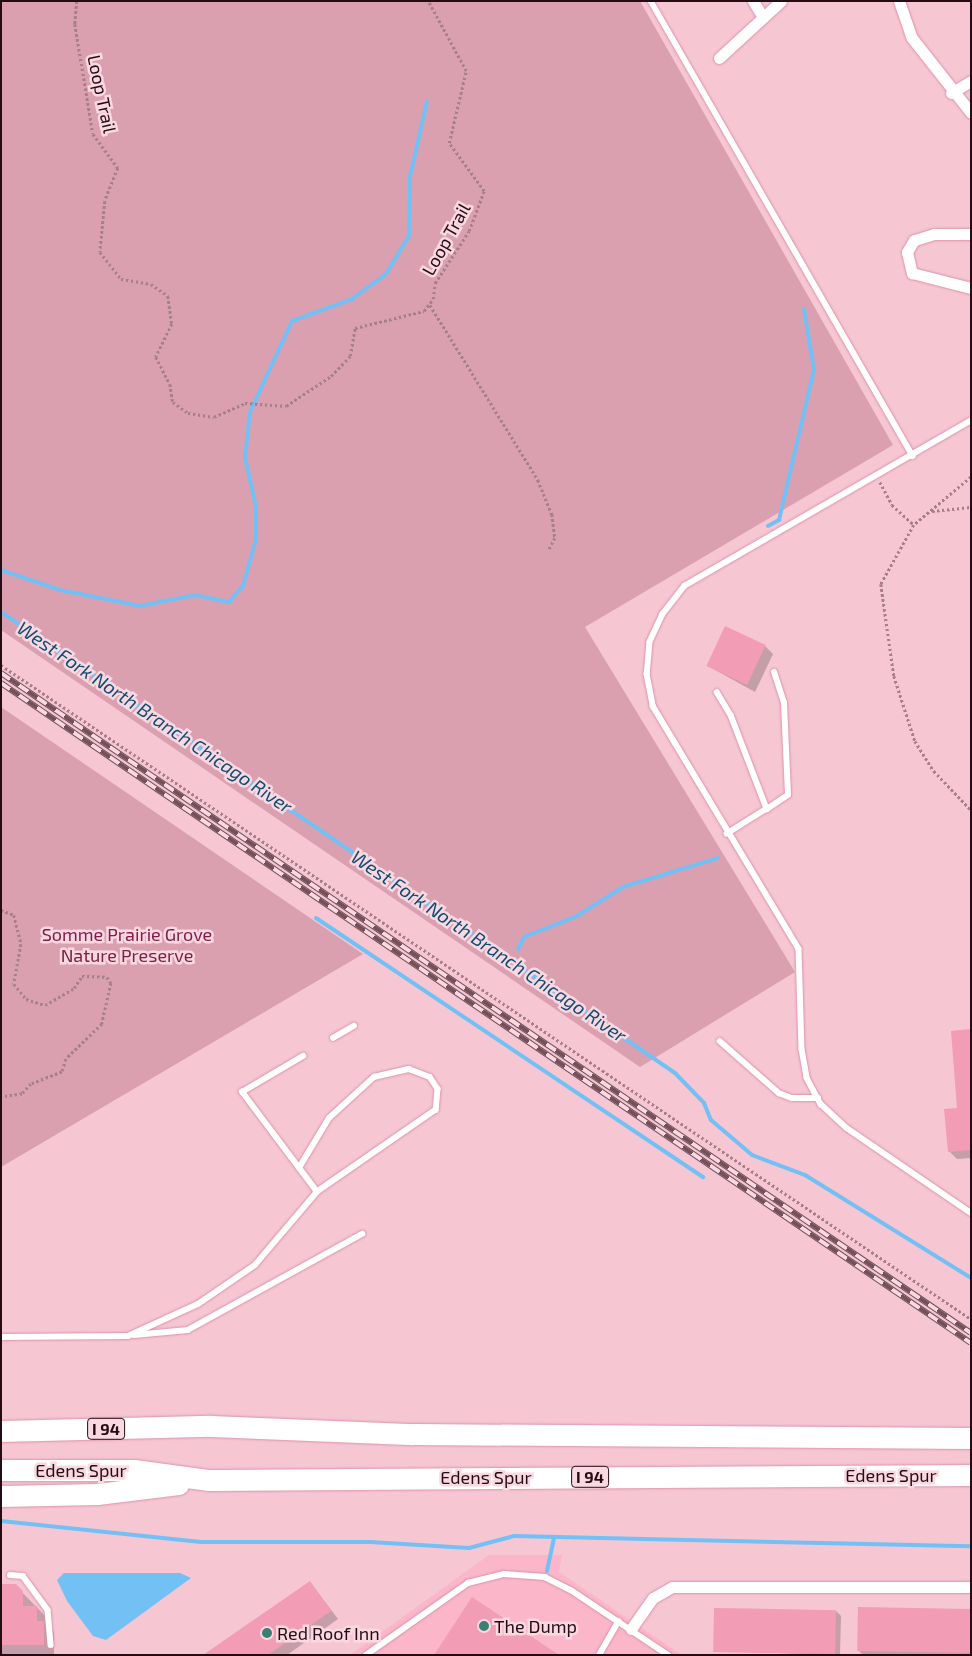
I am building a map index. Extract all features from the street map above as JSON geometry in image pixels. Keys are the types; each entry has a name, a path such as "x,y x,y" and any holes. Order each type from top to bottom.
{"highway":[{"path":"1,1417 211,1426"},
{"name":"I 94","path":"1,1431 211,1426 414,1434 971,1438"},
{"name":"Edens Spur","path":"1,1470 134,1470 209,1480 971,1476"},
{"path":"1,1496 97,1494 209,1480"}],"street":[{"path":"753,1 763,17"},
{"path":"719,58 781,1"},
{"path":"899,1 912,38 951,93 971,112"},
{"path":"951,93 971,81"},
{"path":"971,234 934,234 914,240 907,252 912,273 971,288"},
{"path":"631,1629 653,1598 672,1587 971,1587"}],"lane":[{"path":"650,1 913,456"},
{"path":"971,421 686,586 663,614 650,642 647,674 653,706 727,834 799,949 802,1049 807,1078 818,1098 847,1128 971,1213"},
{"path":"727,834 788,795 784,703 774,673"},
{"path":"717,692 731,715 766,809"},
{"path":"334,1038 354,1026"},
{"path":"720,1041 779,1093 792,1098 818,1098"},
{"path":"303,1056 242,1092 317,1192"},
{"path":"128,1336 237,1281 317,1192 436,1110 438,1089 430,1077 409,1069 374,1077 328,1118 298,1168"},
{"path":"1,1337 128,1336 188,1330 362,1234"},
{"path":"366,1655 468,1583 504,1574 545,1577 620,1621 668,1655"},
{"path":"10,1575 23,1576 48,1610 51,1645"},
{"path":"598,1655 620,1621"}],"path":[{"name":"Loop Trail","path":"77,1 75,24 94,134 118,168 104,201 100,252 121,279 151,284 168,296 172,324 156,357 170,384 172,402 188,413 214,417 245,403 286,406 331,376 350,356 355,328 399,320 430,305 435,283 469,231 484,191 450,143 466,71 428,1"},
{"path":"430,305 538,480 552,514 555,538 549,550"},
{"path":"877,476 892,505 914,525"},
{"path":"971,477 914,525 881,584 894,676 922,753 971,810"},
{"path":"930,512 971,507"},
{"path":"1,665 971,1319"},
{"path":"1,910 14,914 21,944 14,984 26,999 45,1005 74,988 82,976 107,977 111,983 102,1024 66,1059 62,1072 32,1084 22,1094 1,1097"}],"shaded area":[{"path":"489,1555 562,1555 559,1572 682,1655 350,1655"}],"green space":[{"path":"1,1 640,1 893,445 585,627 795,972 640,1067 1,630"},
{"name":"Somme Prairie Grove Nature Preserve","path":"1,707 363,954 1,1167"}],"water":[{"path":"64,1573 180,1573 191,1578 106,1640 93,1636 67,1601 57,1580"}],"building":[{"path":"725,626 766,645 747,685 706,666"},
{"path":"971,1029 971,1150 948,1152 944,1109 957,1108 951,1031"},
{"name":"Red Roof Inn","path":"310,1581 331,1611 268,1655 203,1655"},
{"path":"1,1584 16,1584 23,1591 23,1606 37,1606 37,1621 44,1621 44,1645 1,1645"},
{"name":"The Dump","path":"472,1597 559,1655 434,1655"},
{"path":"858,1607 971,1609 970,1653 857,1651"},
{"path":"714,1608 836,1610 835,1654 713,1652"}],"waterway":[{"path":"1,570 60,590 140,606 195,595 229,602 243,586 256,539 256,507 245,457 250,412 292,321 352,299 386,274 409,236 410,176 427,102"},
{"path":"768,526 779,520 814,370 804,309"},
{"name":"West Fork North Branch Chicago River","path":"1,612 675,1073 704,1103 711,1120 752,1155 805,1175 971,1278"},
{"path":"518,949 524,937 577,916 623,887 718,858"},
{"path":"316,918 703,1177"},
{"path":"1,1521 201,1542 370,1542 469,1548 514,1536 971,1546"},
{"path":"547,1571 554,1539"}],"railway":[{"path":"1,673 971,1333"},
{"path":"1,683 971,1343"}],"place":[{"name":"The Dump","path":"484,1626"},
{"name":"Red Roof Inn","path":"267,1633"}]}
